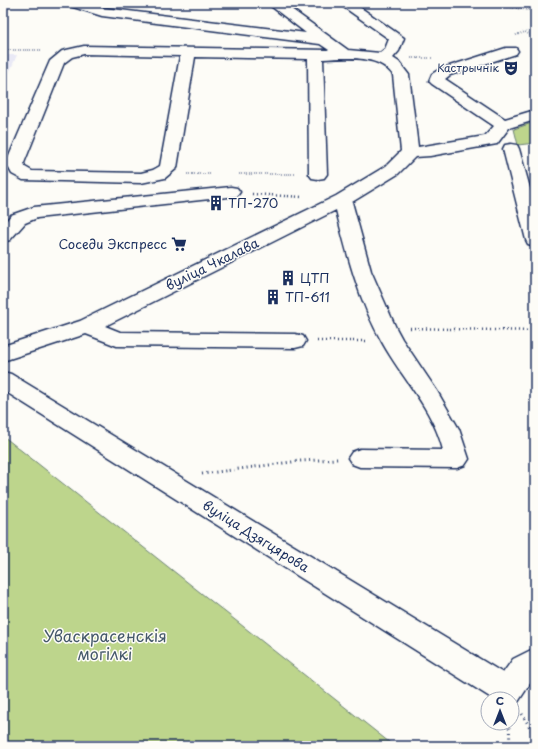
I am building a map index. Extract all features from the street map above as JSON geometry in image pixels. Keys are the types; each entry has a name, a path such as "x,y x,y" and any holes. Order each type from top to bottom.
{"street":[{"path":"75,3 102,12 326,40"},
{"path":"274,3 344,54"},
{"path":"345,3 396,38 392,51 383,58"},
{"path":"172,8 188,22"},
{"path":"188,52 168,168 159,174 141,178 29,176 18,170 15,163 57,61 67,54 84,50 188,52 315,55 344,54 383,58 394,65 401,75 410,152 430,151 491,140 503,125 535,114"},
{"path":"503,125 437,81 437,77 445,72 511,51"},
{"path":"315,55 318,174"},
{"path":"511,149 535,240"},
{"name":"вуліца Чкалава","path":"3,354 87,326 342,200 392,170 410,152"},
{"path":"3,236 18,219 34,213 231,192"},
{"path":"342,200 361,271 389,334 452,435 457,459 360,458"},
{"path":"87,326 117,339 295,341"},
{"name":"вуліца Дзягцярова","path":"3,380 508,692 523,668 535,661"}],"path":[{"path":"484,3 535,12"},
{"path":"407,58 434,58"},
{"path":"159,174 215,174"},
{"path":"239,174 318,174"},
{"path":"231,192 342,200"},
{"path":"295,341 389,334 535,331"},
{"path":"164,480 299,461 360,458"},
{"path":"509,731 510,746"}],"shaded area":[{"path":"3,55 17,55 3,87"}],"green space":[{"path":"535,122 535,143 518,145 514,129"},
{"name":"Уваскрасенскія могілкі","path":"3,436 394,746 3,746"}],"place":[{"name":"Кастрычнік","path":"511,68"},
{"name":"ТП-270","path":"216,203"},
{"name":"Соседи Экспресс","path":"179,244"},
{"name":"ЦТП","path":"288,278"},
{"name":"ТП-611","path":"273,297"}]}
